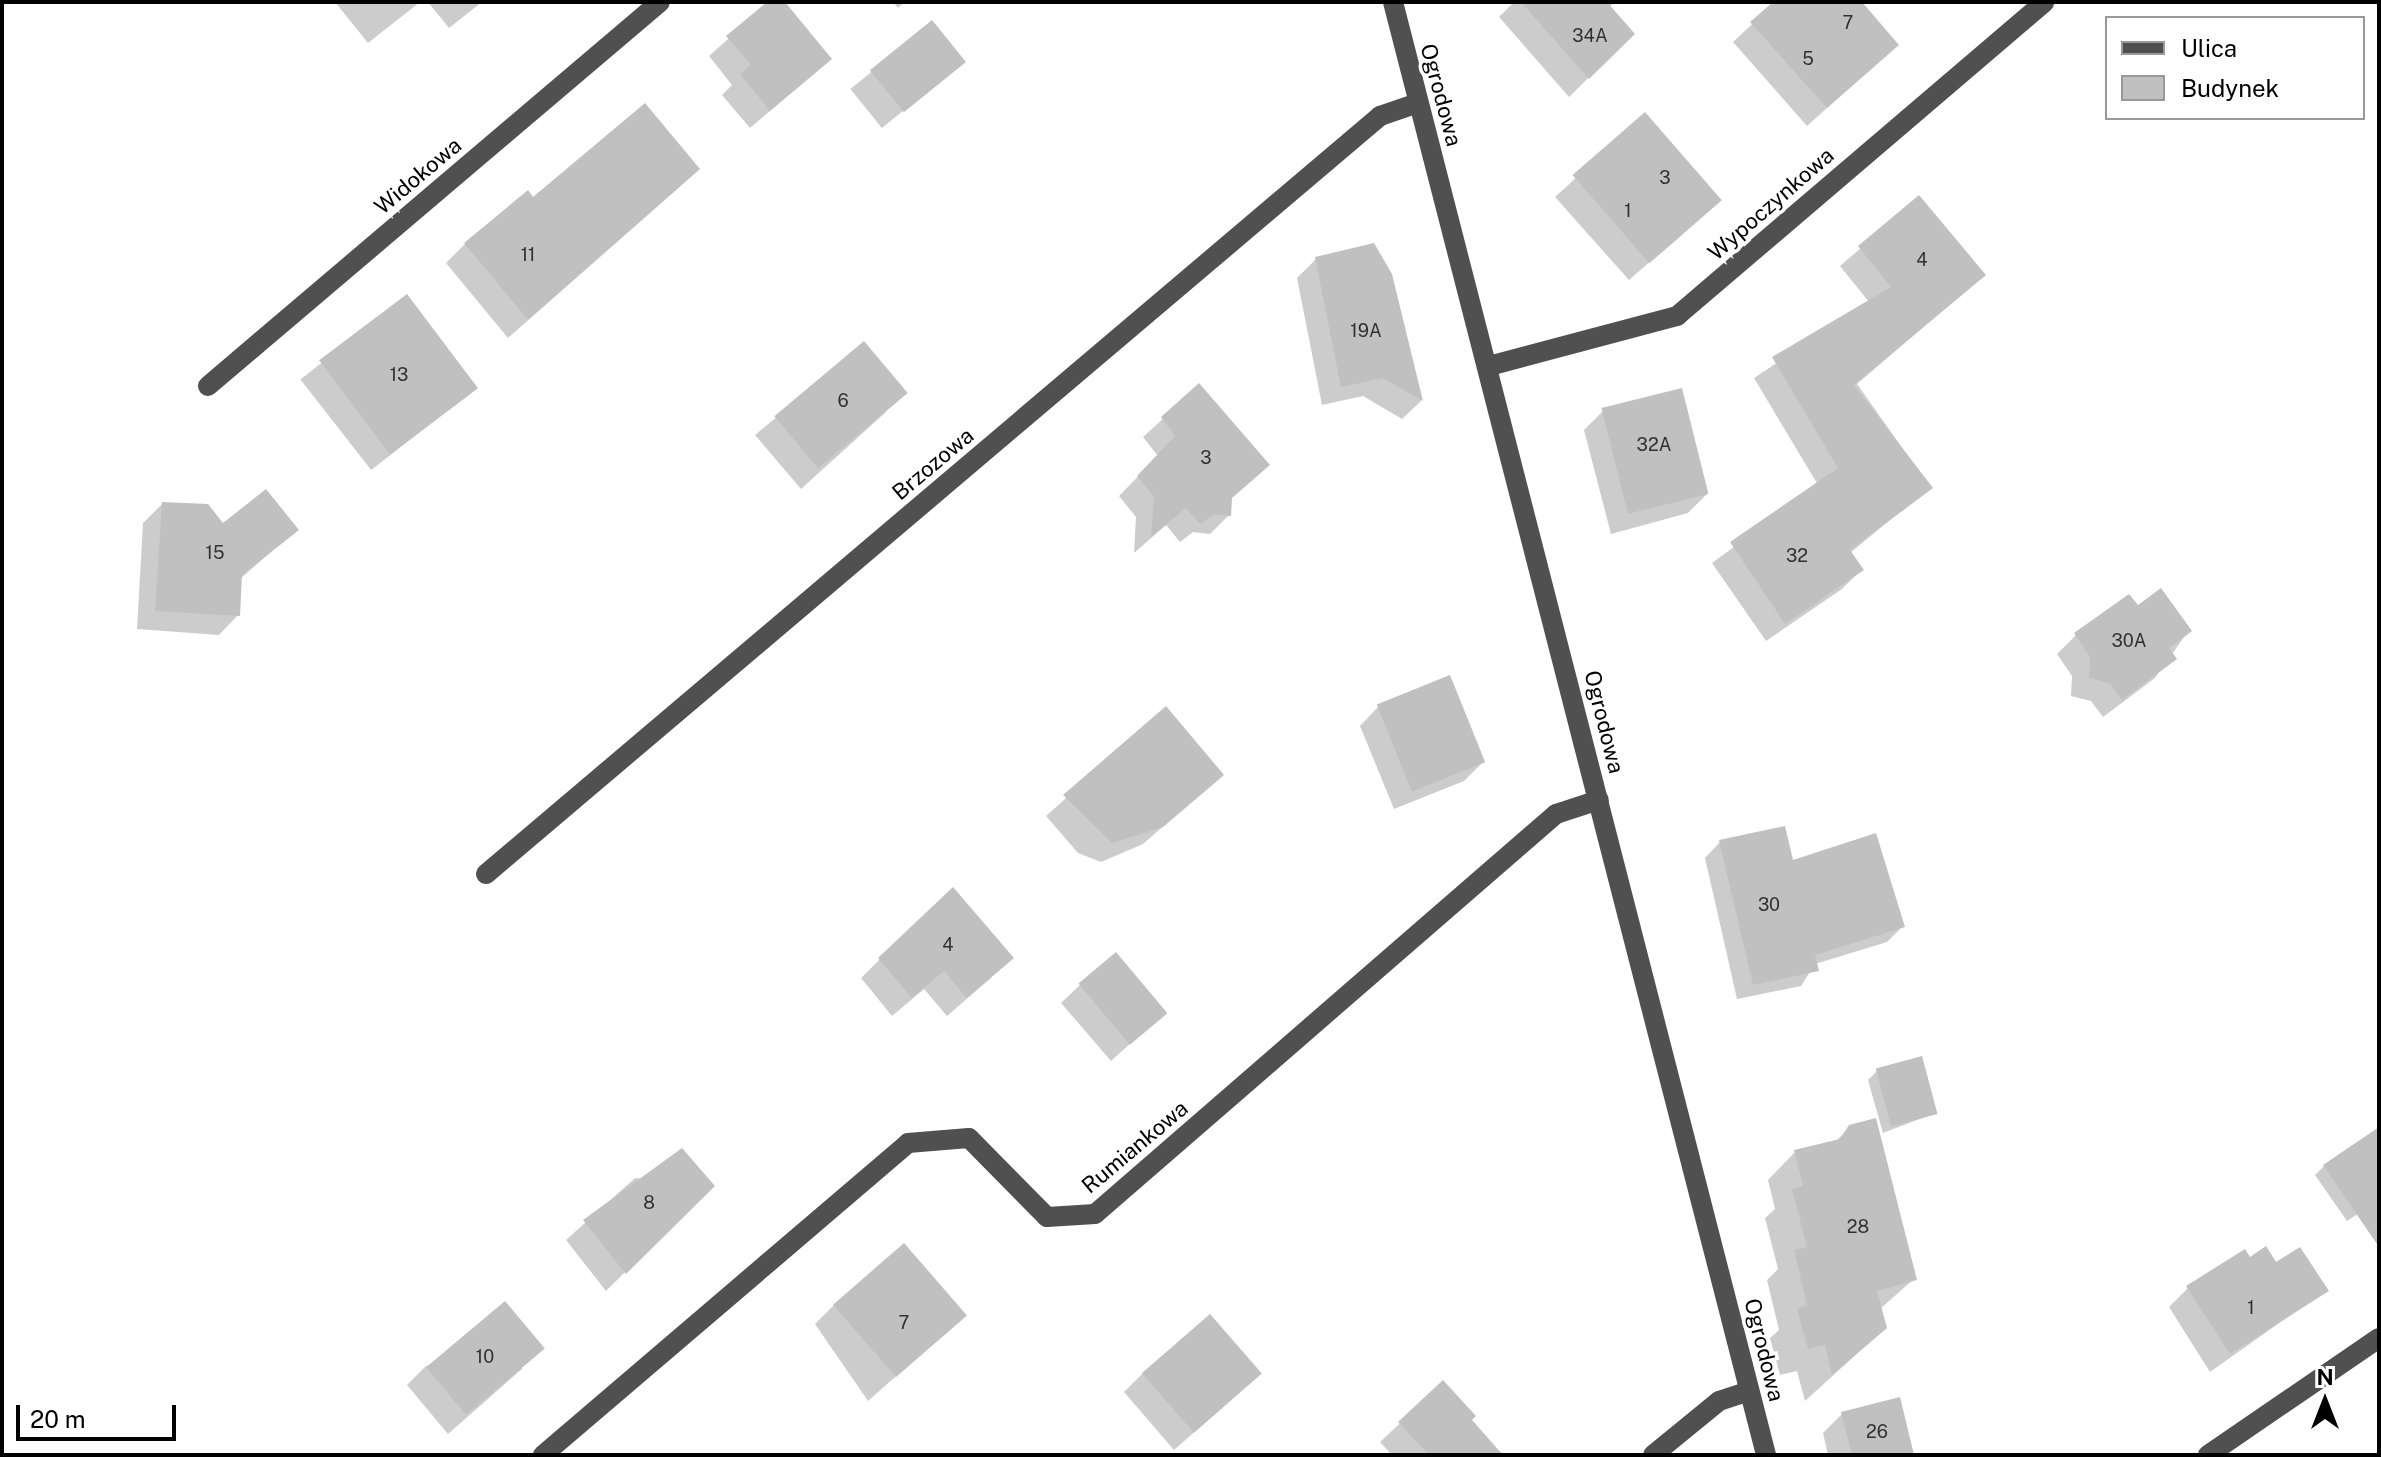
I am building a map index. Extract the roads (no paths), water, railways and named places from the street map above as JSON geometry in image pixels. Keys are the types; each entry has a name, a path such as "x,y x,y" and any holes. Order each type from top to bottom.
{"street":[{"name":"Widokowa","path":"208,386 660,2"},
{"name":"Ogrodowa","path":"1393,2 1489,366 1766,1455"},
{"name":"Wypoczynkowa","path":"1489,366 1677,316 2044,2"},
{"name":"Brzozowa","path":"486,874 1380,116 1418,103"},
{"name":"Rumiankowa","path":"543,1455 908,1143 969,1138 1047,1217 1095,1214 1556,814 1599,800"},
{"path":"2208,1455 2379,1338"},
{"path":"1653,1455 1719,1401 1749,1391"}]}
